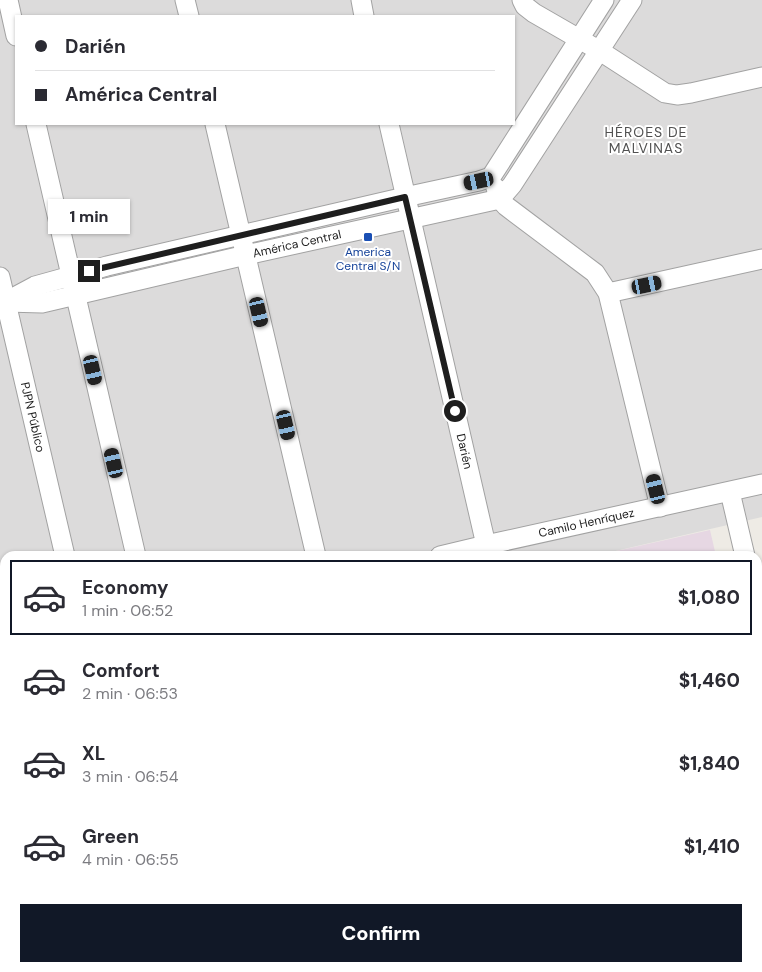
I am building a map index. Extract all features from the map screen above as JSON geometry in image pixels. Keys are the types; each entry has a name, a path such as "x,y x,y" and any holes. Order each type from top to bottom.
{"street":[{"path":"8,0 15,32"},
{"path":"185,0 189,15"},
{"path":"361,0 364,15"},
{"path":"522,0 525,6 534,13 600,51 665,93 677,95 691,93 762,77"},
{"path":"604,0 491,177 500,199 506,206 595,273 608,293 660,507"},
{"path":"500,199 512,185 632,0"},
{"path":"36,125 135,551"},
{"path":"215,125 315,551"},
{"name":"Darién","path":"389,125 486,545"},
{"name":"América Central","path":"3,303 34,286 106,266 491,177"},
{"name":"América Central","path":"3,303 42,303 500,199"},
{"path":"608,293 762,259"},
{"name":"PJPN Público","path":"0,277 3,303 64,551"},
{"name":"Camilo Henríquez","path":"461,551 762,484"},
{"path":"730,492 744,551"}],"shaded area":[{"path":"0,0 762,0 762,517 616,551 0,551"},
{"path":"710,530 715,551 616,551"}],"place":[{"name":"America Central S/N","path":"368,237"}],"district":[{"name":"HÉROES DE MALVINAS","path":"646,140"}],"route":[{"path":"89,271 405,197 455,411"}]}
